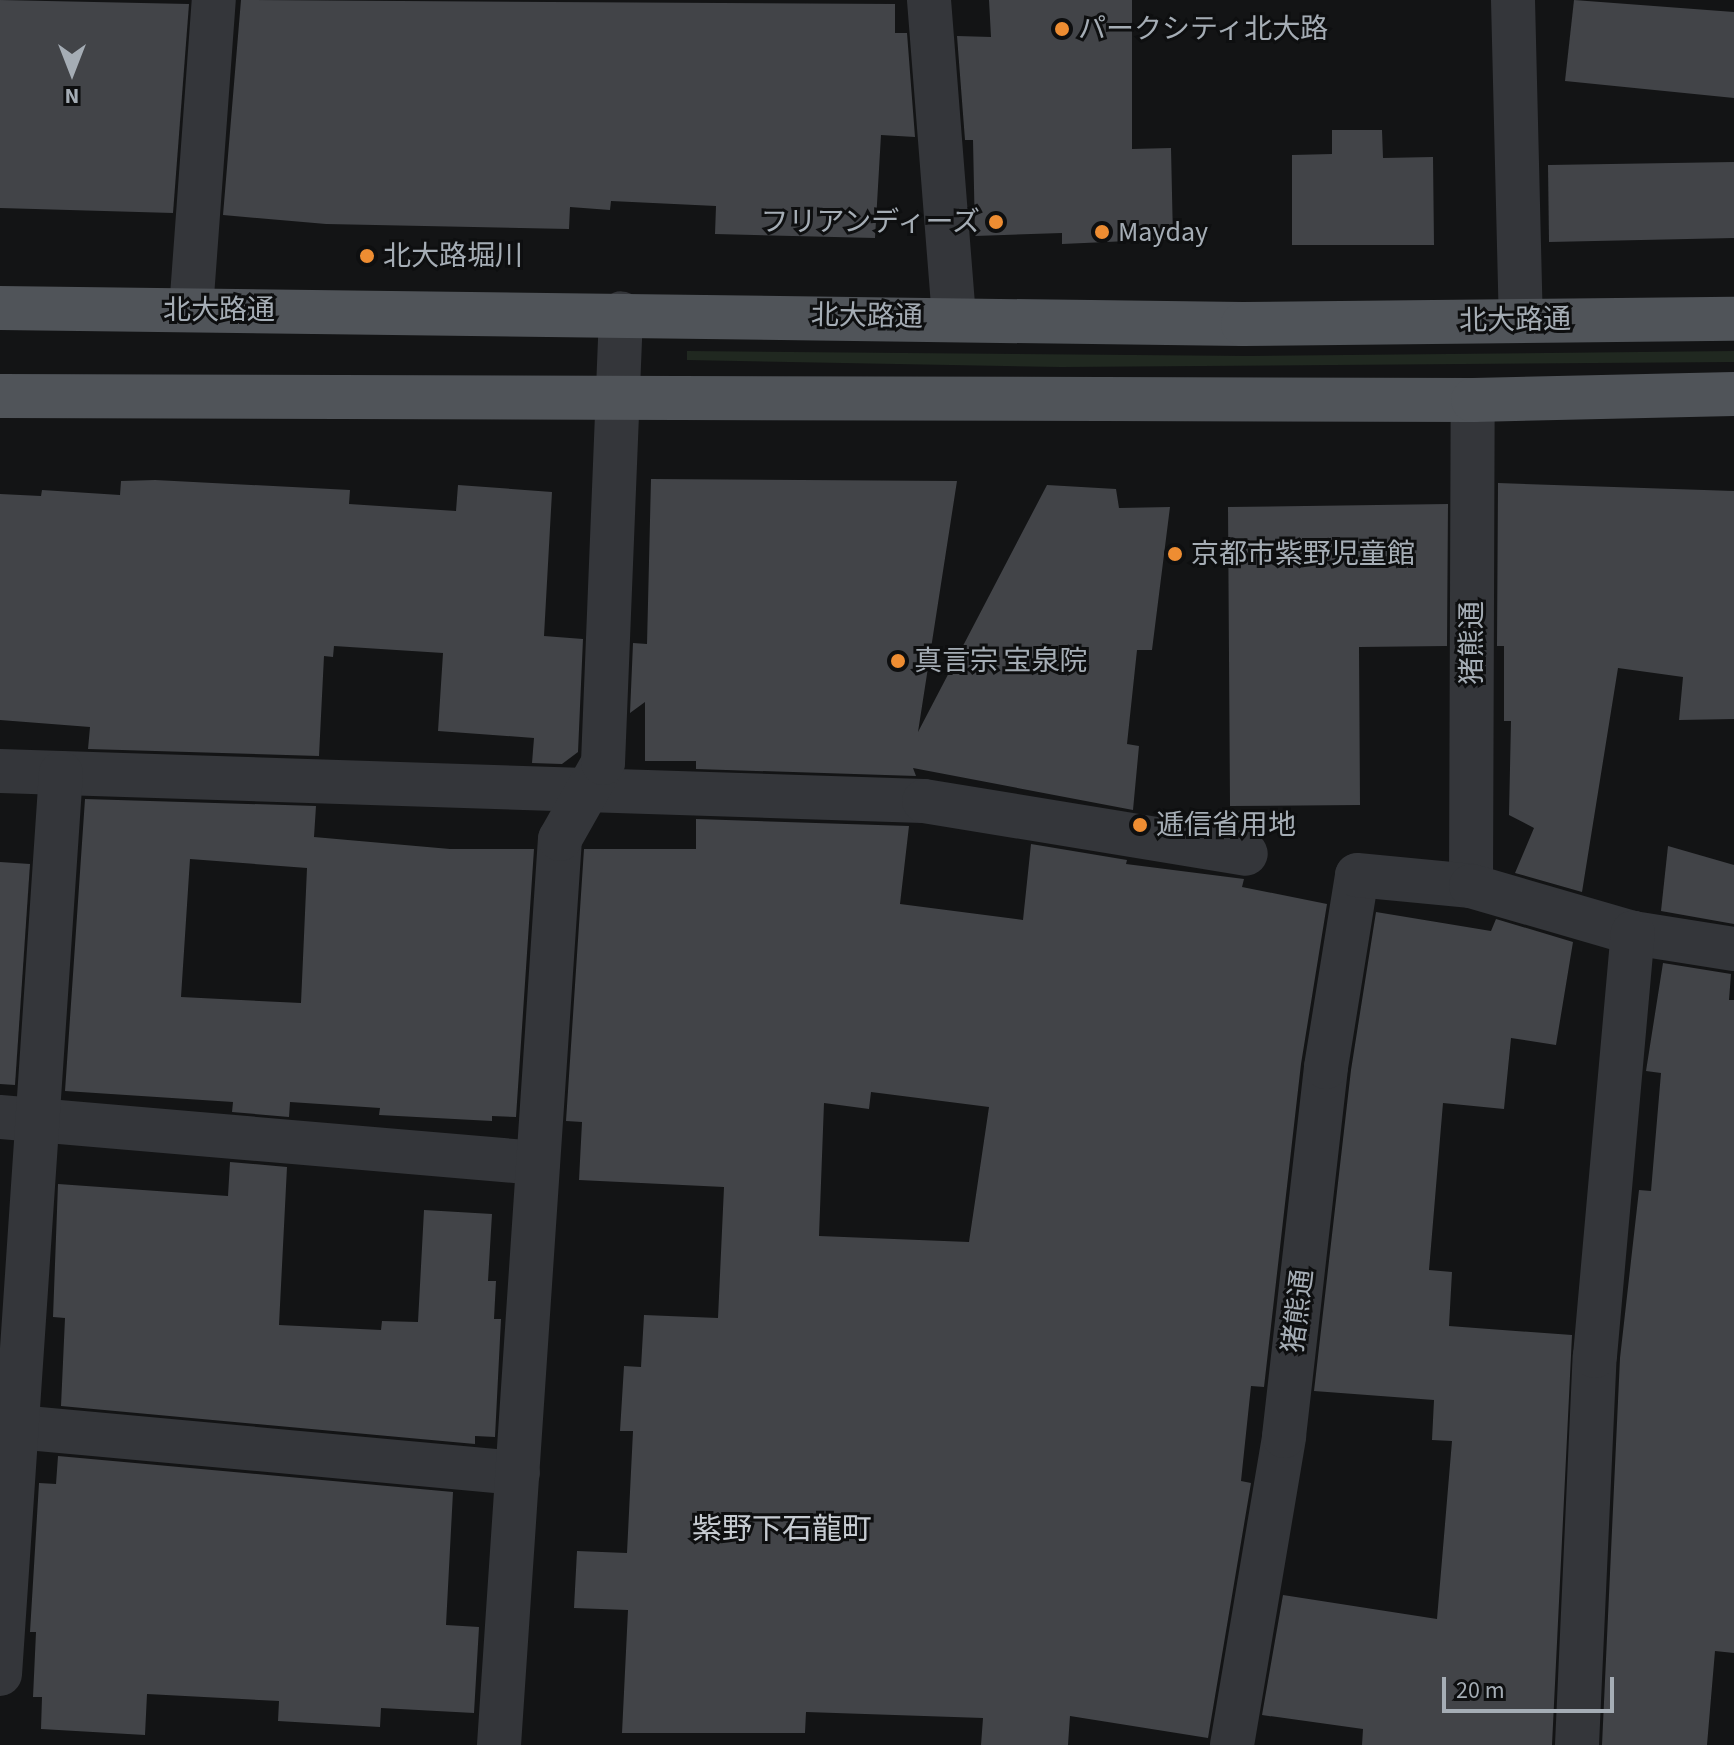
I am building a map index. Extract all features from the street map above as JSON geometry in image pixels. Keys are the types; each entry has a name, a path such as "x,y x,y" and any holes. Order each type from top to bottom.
{"main road":[{"name":"北大路通","path":"0,308 621,313 1243,324 1734,319"},
{"path":"0,396 1473,400 1734,394"}],"street":[{"path":"191,310 214,0"},
{"path":"929,0 954,318"},
{"path":"1513,0 1521,319"},
{"path":"499,1745 560,839 603,763 620,399 621,313"},
{"name":"猪熊通","path":"1232,1745 1284,1436 1326,1067 1357,875 1471,886 1473,400"},
{"path":"0,771 924,801 1246,854"},
{"path":"0,1674 17,1427 19,1118 61,773"},
{"path":"1471,886 1633,933 1734,949"},
{"path":"1577,1745 1595,1356 1633,933"},
{"path":"19,1118 538,1163"},
{"path":"17,1427 518,1473"}],"shaded area":[{"path":"687,351 1249,356 1734,351 1734,362 1061,367 687,360"}],"building":[{"path":"0,0 189,4 173,213 0,208"},
{"path":"241,0 895,4 895,33 907,33 915,137 881,135 875,238 715,234 716,206 611,201 610,210 570,207 569,229 326,224 223,215"},
{"path":"989,0 1132,0 1132,149 1171,148 1173,239 1062,244 1062,233 975,236 973,140 965,140 957,36 991,37"},
{"path":"1574,0 1734,12 1734,98 1565,81"},
{"path":"1332,130 1382,130 1383,158 1433,157 1434,245 1292,245 1292,155 1332,154"},
{"path":"1734,162 1734,238 1549,242 1548,165"},
{"path":"651,479 957,481 918,732 1047,485 1116,489 1119,508 1170,507 1152,650 1137,650 1127,744 1139,746 1133,810 913,768 916,776 696,769 696,761 645,761 645,702 630,713 633,643 647,644"},
{"path":"121,481 350,490 349,504 456,511 458,485 552,492 544,636 583,639 578,752 562,764 532,763 534,738 438,731 443,653 334,646 333,657 324,656 319,756 88,749 90,727 0,720 0,494 41,496 42,490 120,495"},
{"path":"1498,483 1734,491 1734,719 1679,720 1683,677 1618,668 1582,892 1515,873 1534,828 1509,815 1511,721 1504,721 1504,646 1497,646"},
{"path":"1448,504 1447,646 1359,647 1360,805 1230,806 1228,507"},
{"path":"85,799 316,806 314,837 450,849 534,849 516,1117 492,1116 492,1121 379,1115 380,1108 290,1102 289,1117 232,1112 233,1102 65,1091","holes":["190,859 307,868 301,1003 181,997"]},
{"path":"696,819 909,826 900,904 1023,920 1031,844 1127,860 1126,864 1244,879 1242,887 1327,904 1301,1064 1264,1387 1251,1386 1241,1481 1251,1483 1208,1738 1070,1716 1068,1745 981,1745 983,1718 806,1712 805,1733 622,1733 628,1610 574,1608 577,1551 627,1553 633,1431 620,1431 624,1366 641,1367 644,1315 718,1318 724,1187 579,1180 582,1122 566,1121 584,849 696,849","holes":["871,1092 989,1107 969,1242 819,1236 824,1103 869,1109"]},
{"path":"1668,846 1734,865 1734,924 1661,911"},
{"path":"0,862 30,864 15,1085 0,1084"},
{"path":"1376,912 1491,931 1496,919 1573,942 1556,1045 1511,1038 1504,1109 1443,1103 1429,1270 1452,1272 1449,1326 1572,1335 1552,1745 1362,1745 1363,1729 1262,1715 1283,1595 1437,1619 1452,1441 1432,1440 1434,1400 1314,1391 1351,1070"},
{"path":"1663,963 1731,974 1729,1000 1734,1000 1734,1653 1715,1651 1707,1745 1602,1745 1620,1358 1639,1190 1651,1191 1661,1073 1646,1071"},
{"path":"230,1162 287,1167 279,1325 381,1330 382,1321 418,1322 424,1210 492,1214 488,1281 496,1281 494,1319 501,1319 495,1437 475,1436 475,1444 61,1406 65,1318 53,1317 58,1184 228,1196"},
{"path":"58,1456 453,1492 446,1625 479,1627 474,1713 381,1708 380,1727 278,1721 279,1701 147,1694 145,1735 41,1729 42,1697 33,1697 36,1632 30,1632 39,1483 56,1484"}],"place":[{"name":"パークシティ北大路","path":"1062,29"},
{"name":"フリアンディーズ","path":"996,222"},
{"name":"Mayday","path":"1102,232"},
{"name":"北大路堀川","path":"367,256"},
{"name":"京都市紫野児童館","path":"1175,554"},
{"name":"真言宗 宝泉院","path":"898,661"},
{"name":"逓信省用地","path":"1140,825"}],"district":[{"name":"紫野下石龍町","path":"782,1530"}]}
